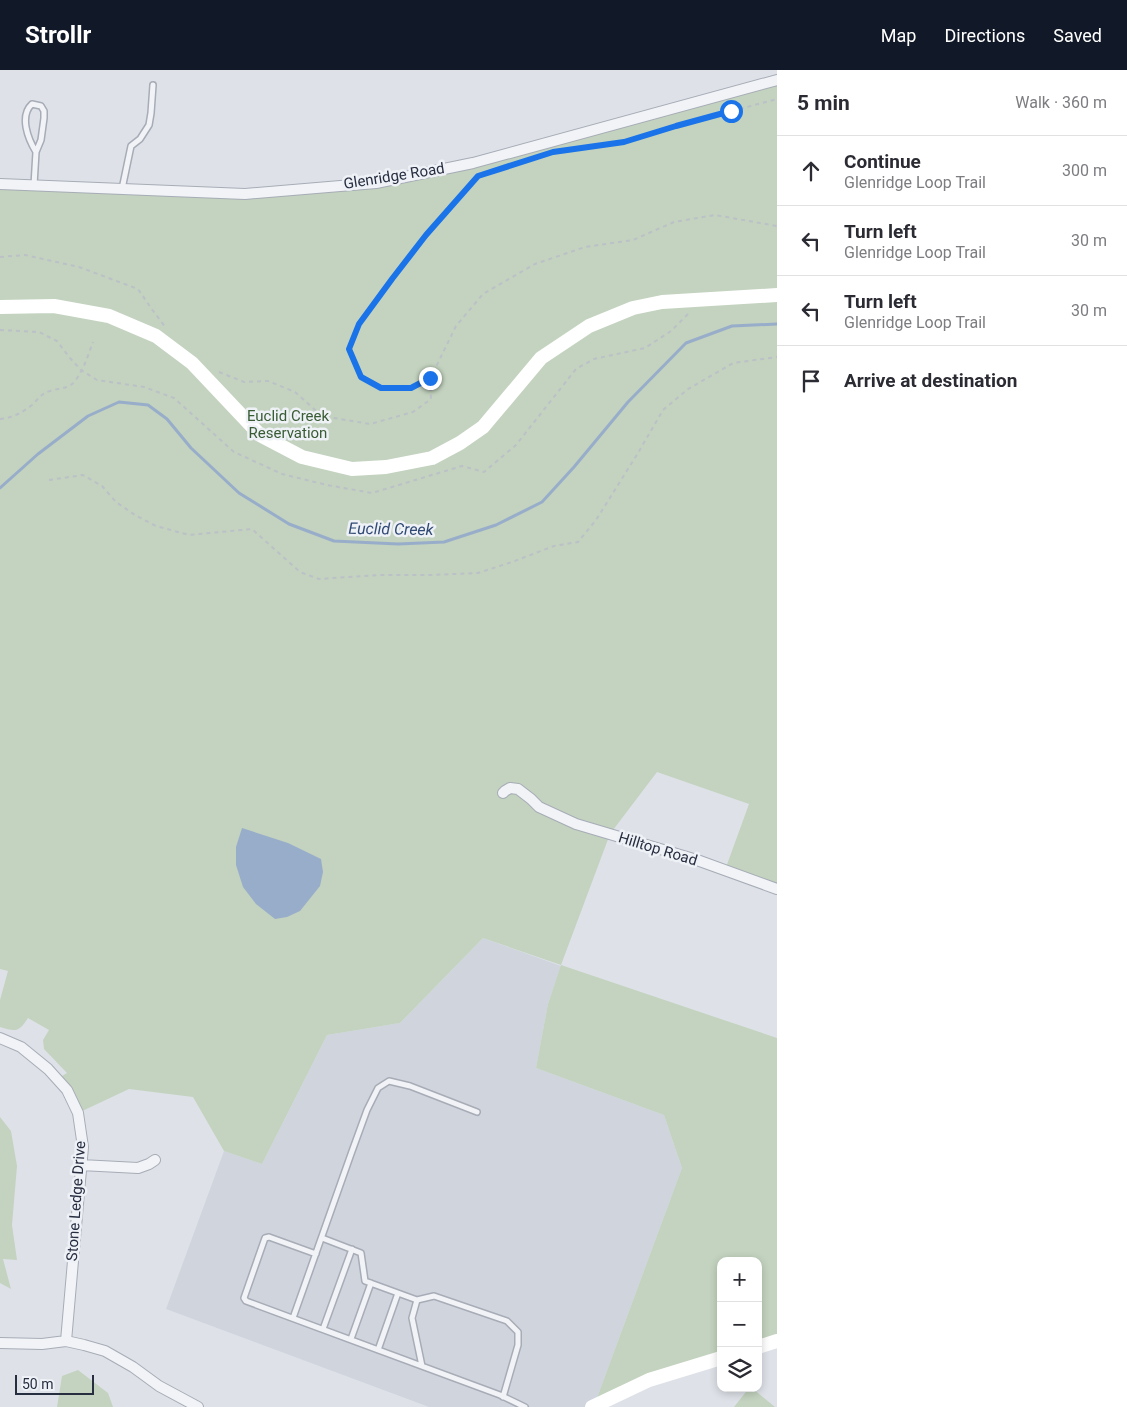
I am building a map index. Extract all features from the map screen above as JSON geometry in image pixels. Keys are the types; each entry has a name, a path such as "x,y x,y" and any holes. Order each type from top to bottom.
{"street":[{"name":"Glenridge Road","path":"0,184 245,194 376,183 472,162 777,80"},
{"path":"0,307 54,306 108,316 156,336 192,363 260,434 302,457 352,469 386,468 432,458 460,443 483,427 541,358 589,326 633,308 662,302 777,295"},
{"name":"Hilltop Road","path":"504,793 510,788 518,789 539,807 576,824 697,860 777,889"},
{"name":"Stone Ledge Drive","path":"0,1038 22,1047 48,1069 68,1090 78,1114 83,1147 66,1341"},
{"path":"81,1165 138,1168 155,1160"},
{"path":"0,1343 42,1344 66,1341 105,1351 133,1367 159,1386 198,1407"},
{"path":"762,1346 777,1341"},
{"path":"592,1407 649,1380 717,1359"}],"lane":[{"path":"122,189 131,146 140,139 149,125 153,85"},
{"path":"34,186 36,152 41,140 44,110 41,106 32,104 29,107 26,125 28,136 36,152"},
{"path":"293,1318 354,1145 367,1110 378,1088 389,1081 410,1086 477,1112"},
{"path":"316,1254 269,1237 265,1238 244,1298 246,1301 351,1339 525,1407"},
{"path":"322,1238 361,1253 364,1280 417,1300 434,1296 507,1321 518,1332 518,1345 503,1397"},
{"path":"323,1329 352,1249"},
{"path":"351,1339 371,1283"},
{"path":"378,1350 398,1293"},
{"path":"417,1300 412,1318 422,1366"}],"path":[{"path":"561,151 624,142 777,98"},
{"path":"430,378 411,388 381,388 361,377 349,349 359,324 426,235 478,176 523,161"},
{"path":"213,370 244,382 268,381 295,392 322,416 370,424 412,412 431,399 430,378 456,326 483,294 536,264 584,247 633,240 674,222 715,215 777,226"},
{"path":"0,257 25,255 79,267 138,289 170,332"},
{"path":"0,330 39,332 57,341 82,370 97,380 144,387 174,398 234,452 282,474 372,493 462,466 484,472 516,445 576,369 594,359 645,348 671,331 688,314 695,310"},
{"path":"0,418 10,418 24,410 41,395 74,383 82,370 93,342"},
{"path":"49,480 83,475 102,486 116,502 135,515 156,526 189,535 252,529 300,572 319,579 379,575 431,576 478,573 554,546 578,542 601,512 663,410 688,389 734,363 777,357"}],"shaded area":[{"path":"483,938 561,966 548,1004 536,1068 664,1115 682,1168 594,1406 429,1407 166,1309 224,1151 262,1164 327,1035 400,1023"}],"green space":[{"name":"Euclid Creek Reservation","path":"777,80 777,889 725,870 749,804 657,772 610,834 561,965 483,938 400,1023 327,1035 262,1164 224,1151 193,1097 129,1089 78,1113 57,1079 67,1073 44,1049 43,1040 49,1030 28,1018 17,1030 0,1027 0,1000 8,971 0,969 0,184 223,193 376,183"},
{"path":"561,965 777,1038 777,1341 762,1346 762,1257 717,1257 717,1360 594,1406 682,1168 664,1115 536,1068 548,1004"},
{"path":"0,1117 11,1131 17,1166 12,1225 17,1260 3,1259 11,1289 0,1283"},
{"path":"78,1370 108,1393 113,1407 57,1407 62,1376"},
{"path":"746,1392 757,1392 775,1407 734,1407"}],"water":[{"path":"242,828 288,843 321,859 323,872 320,886 300,911 287,917 275,919 256,904 243,887 236,865 236,847"}],"waterway":[{"name":"Euclid Creek","path":"0,488 38,454 88,416 119,402 148,405 167,419 191,448 239,493 289,524 334,541 398,544 444,542 496,525 542,502 628,402 686,343 732,326 777,324"}],"route":[{"path":"430,378 411,388 381,388 361,377 349,349 359,324 392,279 426,235 478,176 553,152 624,142 731,111"}]}
